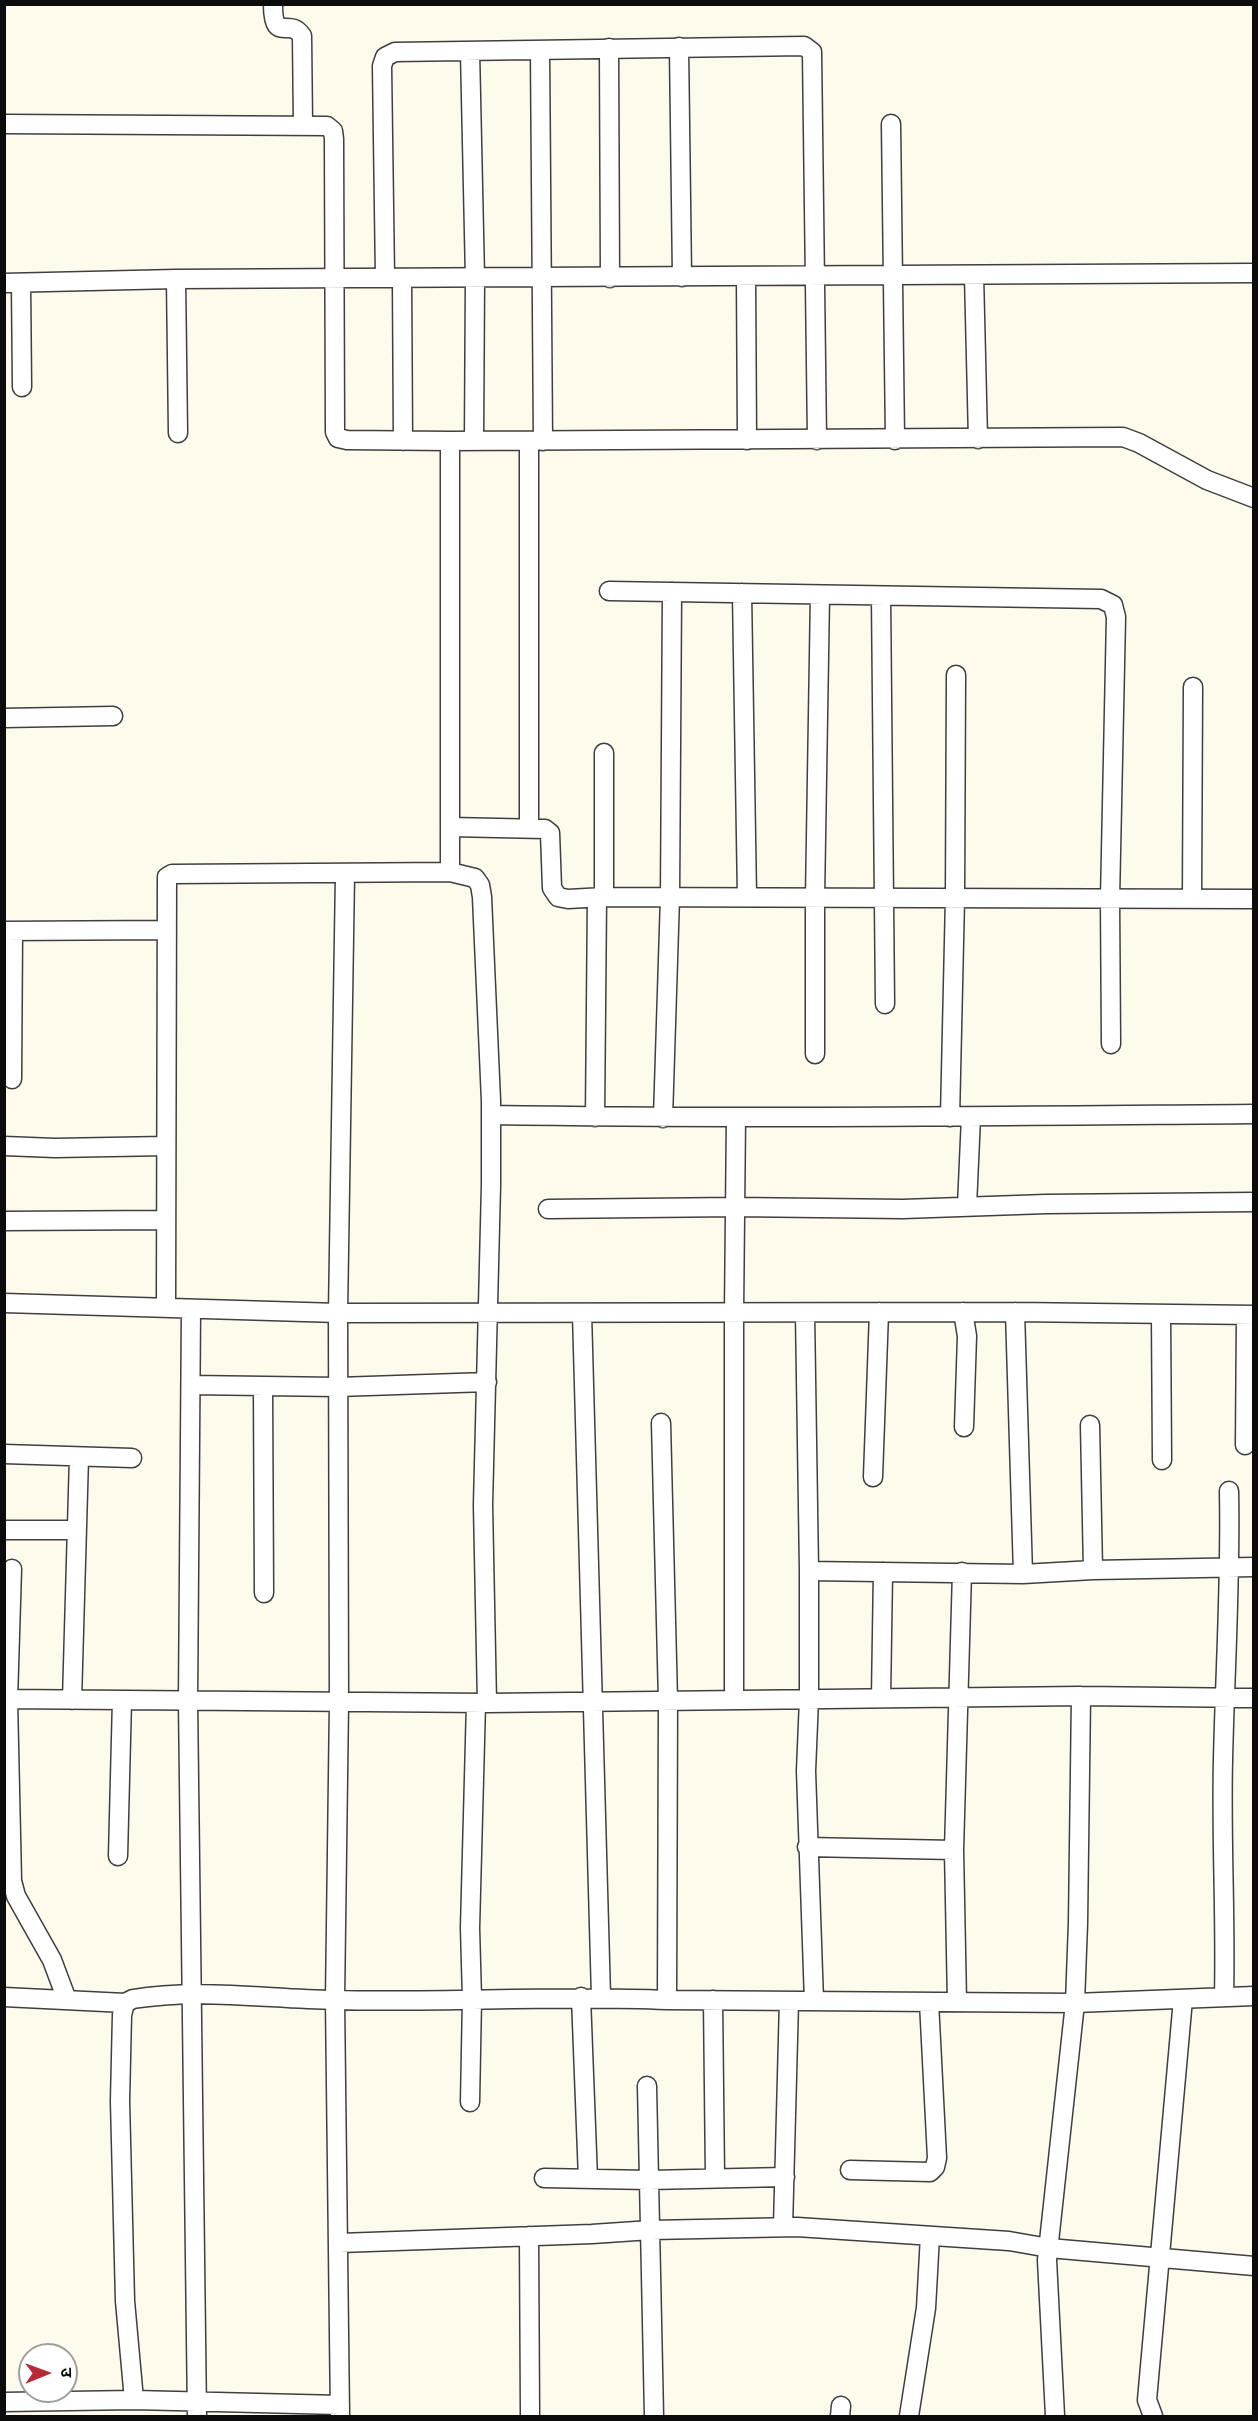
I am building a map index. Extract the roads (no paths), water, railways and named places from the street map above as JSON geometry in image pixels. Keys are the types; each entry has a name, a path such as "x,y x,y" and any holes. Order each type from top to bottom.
{"street":[{"path":"273,4 275,26 292,29 302,36 303,125"},
{"path":"403,441 382,66 384,57 395,52 799,45 809,48 812,52 817,440"},
{"path":"679,47 682,277"},
{"path":"609,48 610,278"},
{"path":"529,828 536,441 542,278 540,50"},
{"path":"470,51 475,278 474,441"},
{"path":"4,124 303,125 327,126 333,131 335,432 338,438 403,441 536,441 1123,437 1139,443 1206,480 1254,498"},
{"path":"891,124 895,440"},
{"path":"22,387 13,283 176,279 1254,273"},
{"path":"974,275 978,439"},
{"path":"746,277 747,440"},
{"path":"176,279 178,434"},
{"path":"450,441 450,872"},
{"path":"609,591 1101,599 1113,605 1116,617 1110,898 1111,1044"},
{"path":"663,1118 670,897 672,592"},
{"path":"742,593 747,897"},
{"path":"815,1054 820,595"},
{"path":"881,596 885,1004"},
{"path":"950,1117 955,898 956,675"},
{"path":"1192,899 1193,687"},
{"path":"4,718 113,716"},
{"path":"595,1117 604,753"},
{"path":"450,827 545,829 550,833 552,888 558,897 568,899 600,897 1254,899"},
{"path":"166,1308 165,885 167,877 172,874 450,872 475,878 480,885 483,897 491,1116 481,1703 470,1928 472,1999 470,2102"},
{"path":"4,2402 62,2408 134,2400 197,2410 340,2411 340,2243 335,2000 339,1702 338,1313 345,874"},
{"path":"12,1079 9,931 166,930"},
{"path":"491,1116 736,1118 1254,1114"},
{"path":"968,1206 970,1117"},
{"path":"734,1700 736,1118"},
{"path":"4,1146 55,1148 166,1146"},
{"path":"548,1209 735,1207 903,1209 1254,1202"},
{"path":"4,1221 166,1220"},
{"path":"4,1303 338,1313 1015,1312 1250,1315 1245,1445"},
{"path":"191,1309 188,1701 197,2410"},
{"path":"873,1477 879,1312"},
{"path":"963,1312 967,1336 964,1427"},
{"path":"1015,1312 1023,1574"},
{"path":"582,1313 601,1997"},
{"path":"805,1313 809,1570 809,1699 806,1771 814,2001"},
{"path":"1161,1314 1162,1460"},
{"path":"191,1385 338,1387 487,1382"},
{"path":"263,1386 264,1593"},
{"path":"661,1423 668,1701 667,2000"},
{"path":"1090,1425 1093,1570"},
{"path":"4,1454 132,1458"},
{"path":"72,1700 79,1457"},
{"path":"1224,1996 1226,1923 1223,1762 1230,1567 1230,1491"},
{"path":"4,1530 77,1530"},
{"path":"809,1570 1023,1574 1093,1570 1254,1567"},
{"path":"12,1569 6,1700 8,1881 52,1960 67,2000"},
{"path":"881,1698 883,1572"},
{"path":"957,2002 954,1850 962,1572"},
{"path":"6,1700 481,1703 1081,1696 1254,1698"},
{"path":"1055,2416 1047,2260 1075,2003 1081,1696"},
{"path":"118,1856 122,1700"},
{"path":"807,1847 954,1850"},
{"path":"4,1997 125,2003 145,1996 192,1995 335,2000 601,1997 667,2000 1075,2003 1254,1996"},
{"path":"581,1997 588,2179"},
{"path":"713,2000 715,2178"},
{"path":"1153,2416 1147,2400 1183,2000"},
{"path":"783,2227 789,2001"},
{"path":"850,2170 930,2172 935,2167 937,2158 929,2002"},
{"path":"125,2003 122,2014 122,2191 125,2301 134,2400"},
{"path":"647,2086 654,2416"},
{"path":"544,2178 649,2180 785,2177"},
{"path":"340,2243 783,2227 1009,2241 1049,2248 1161,2256 1254,2266"},
{"path":"529,2236 530,2416"},
{"path":"909,2416 926,2308 930,2236"}]}
